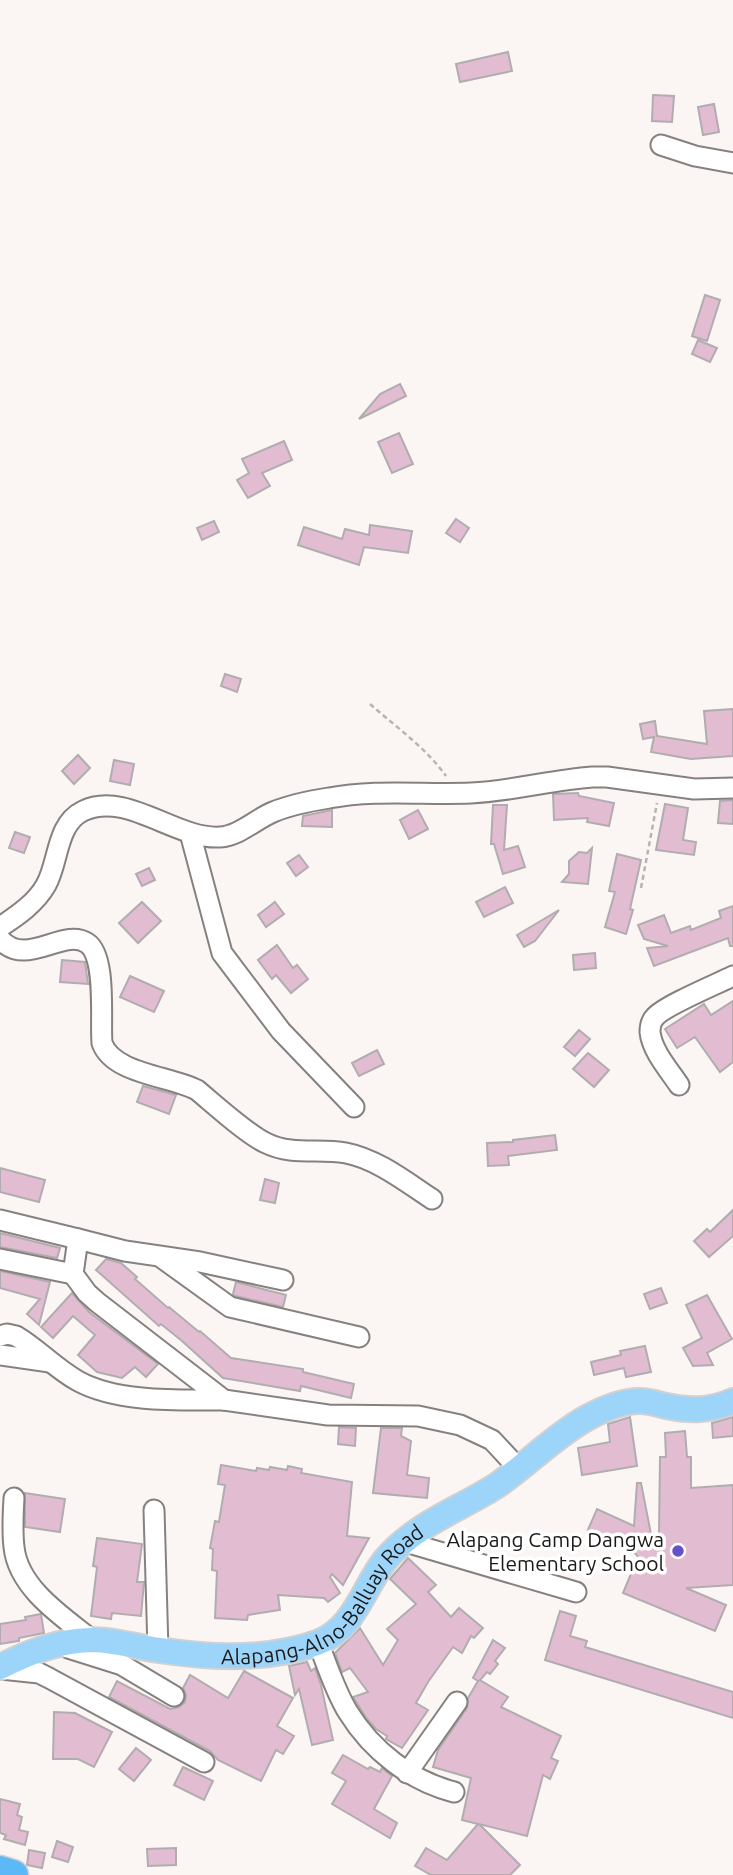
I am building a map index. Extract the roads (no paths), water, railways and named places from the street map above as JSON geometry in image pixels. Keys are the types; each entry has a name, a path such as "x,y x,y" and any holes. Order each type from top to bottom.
{"highway":[{"path":"0,1871 13,1875"}],"main road":[{"name":"Alapang-Alno-Balluay Road","path":"0,1668 34,1650 92,1640 201,1655 248,1656 318,1642 347,1621 384,1562 402,1541 419,1528 473,1500 585,1419 609,1407 640,1401 697,1411 733,1401"}],"street":[{"path":"661,145 695,156 733,163"},
{"path":"0,927 39,896 50,878 69,822 85,810 97,807 123,809 190,833 223,837 273,812 328,798 377,792 493,791 592,777 694,789 733,788"},
{"path":"190,833 222,953 281,1031 354,1107"},
{"path":"0,939 20,950 31,950 71,940 88,944 92,948 99,970 102,1043 105,1051 117,1063 186,1084 264,1143 295,1152 343,1152 357,1156 392,1173 432,1199"},
{"path":"679,1085 652,1039 650,1024 665,1009 733,976"},
{"path":"0,1220 158,1256 283,1280"},
{"path":"73,1275 78,1239"},
{"path":"158,1256 230,1307 359,1337"},
{"path":"0,1259 73,1275 97,1302 224,1400"},
{"path":"0,1336 16,1336 80,1382 106,1392 150,1398 224,1400 328,1415 418,1416 460,1425 492,1440 518,1468"},
{"path":"0,1355 51,1362"},
{"path":"14,1499 14,1549 23,1575 42,1597 92,1640"},
{"path":"155,1510 158,1650"},
{"path":"402,1541 576,1592"},
{"path":"318,1642 348,1712 382,1752 407,1773 431,1786 454,1791"},
{"path":"57,1644 122,1665 174,1696"},
{"path":"0,1668 49,1678 204,1762"},
{"path":"407,1773 457,1702"}],"place":[{"name":"Alapang Camp Dangwa Elementary School","path":"678,1551"}]}
